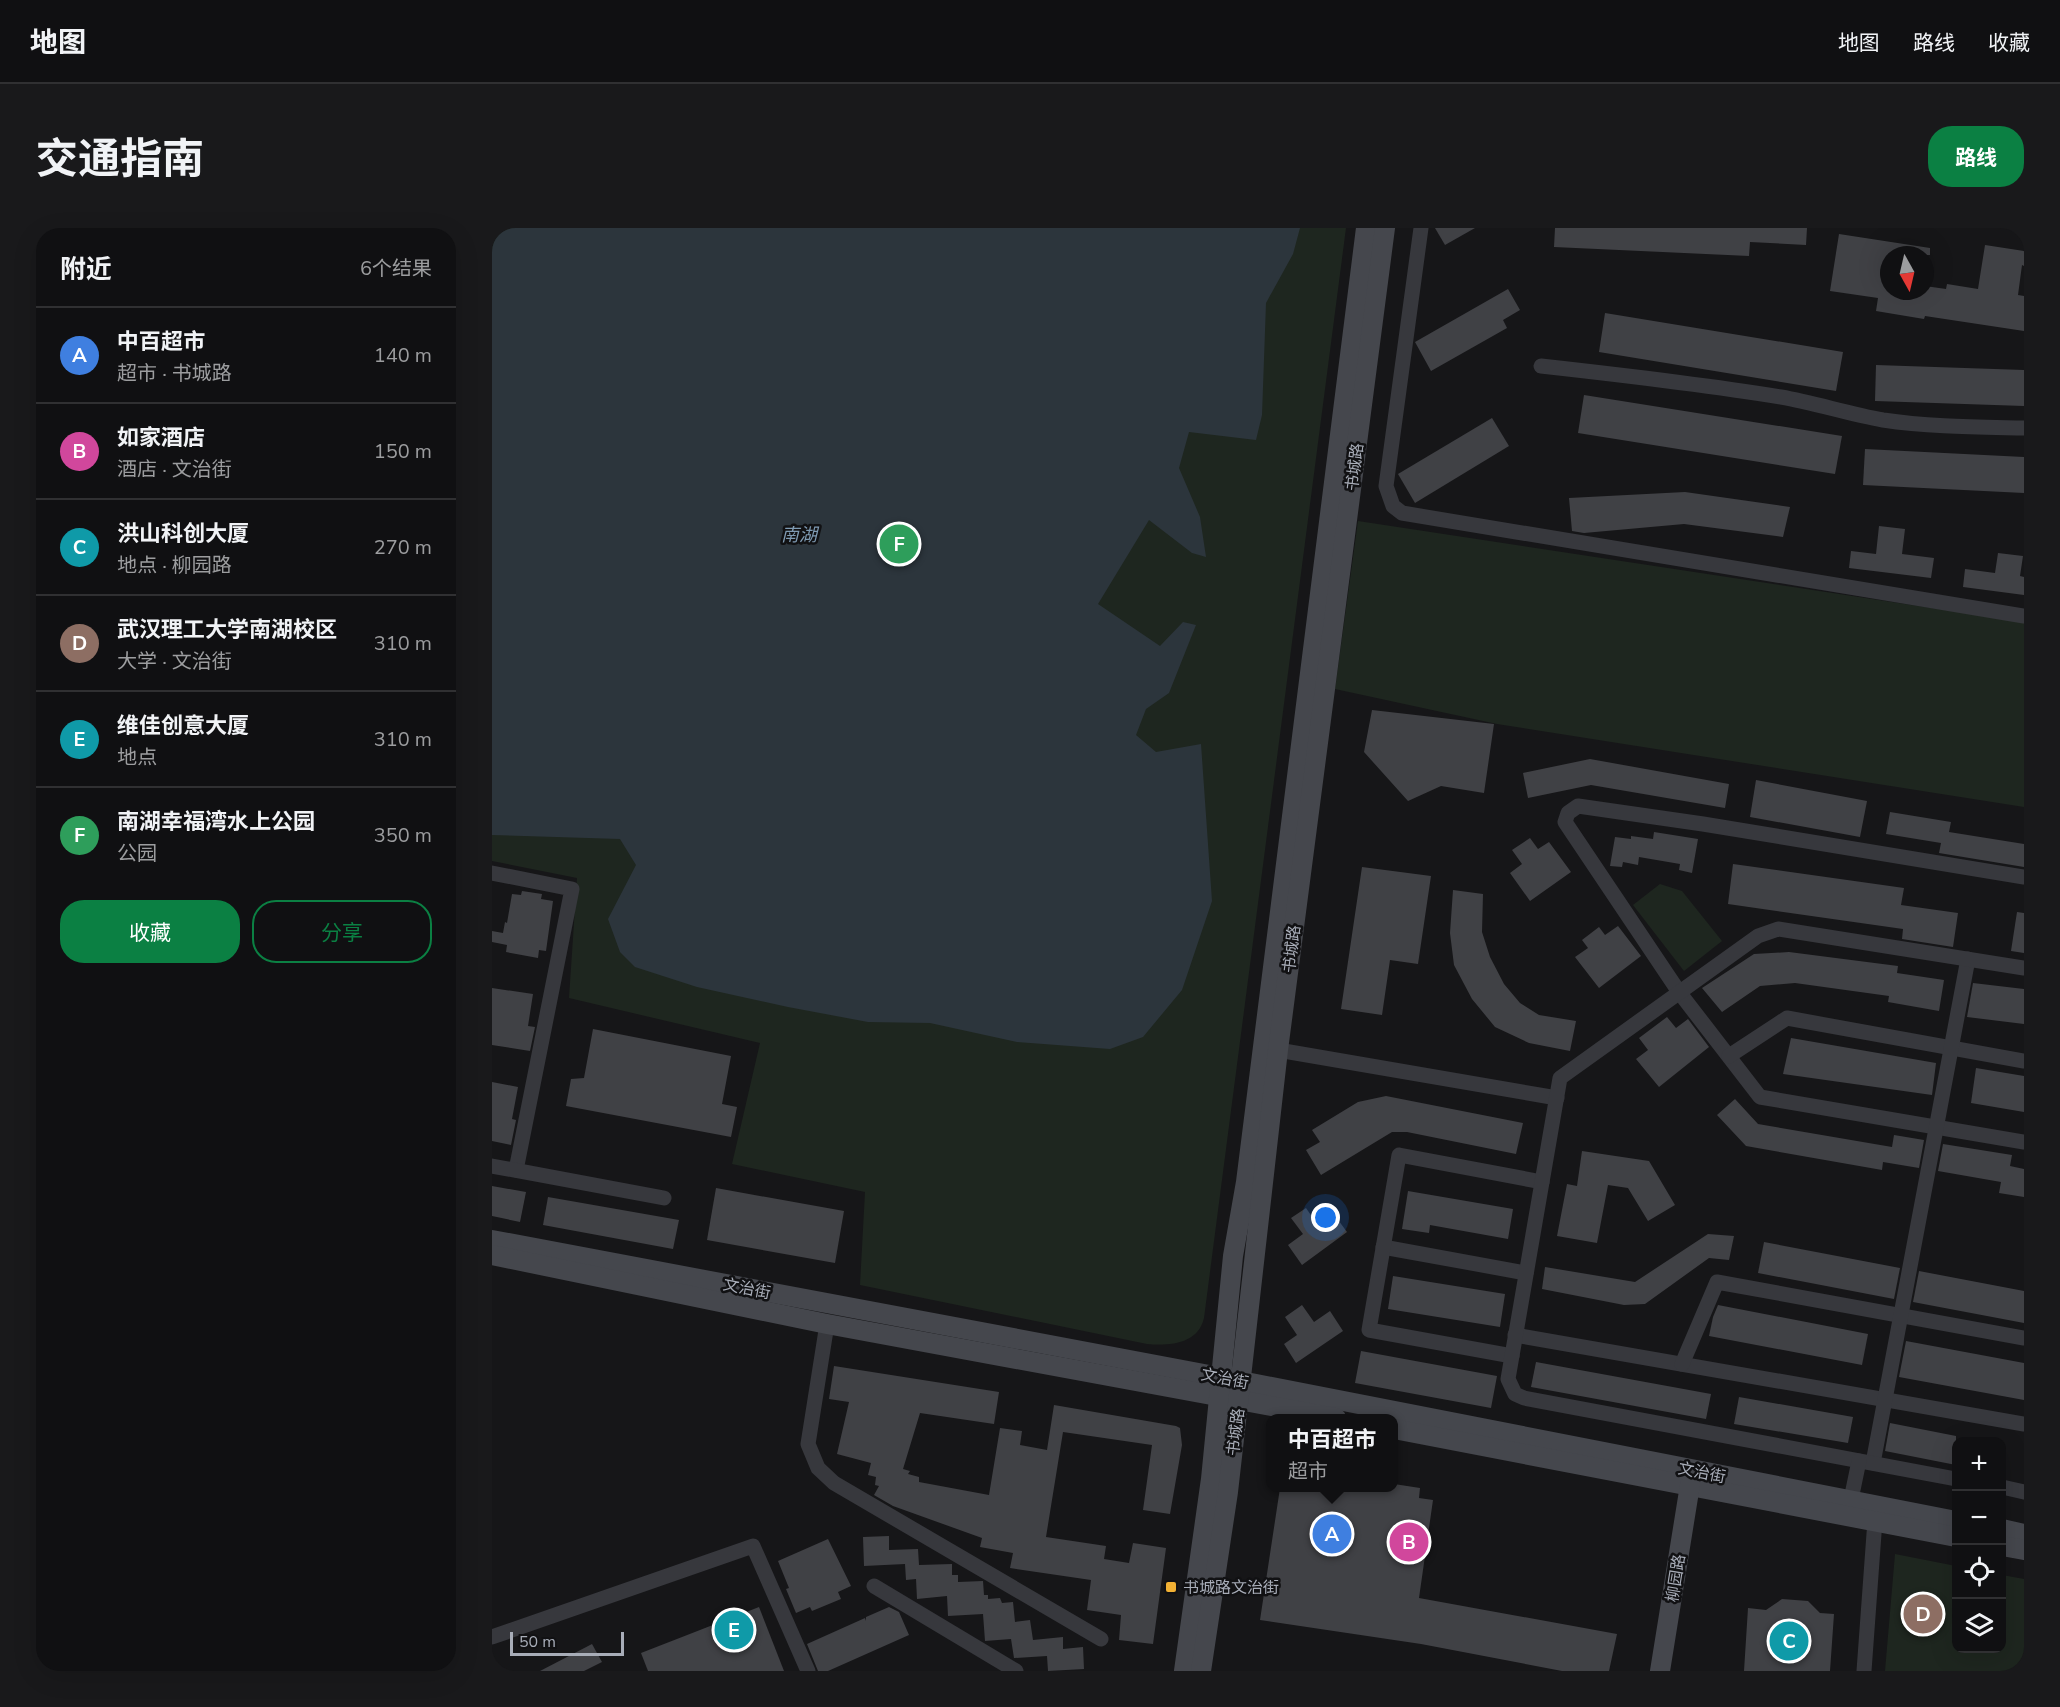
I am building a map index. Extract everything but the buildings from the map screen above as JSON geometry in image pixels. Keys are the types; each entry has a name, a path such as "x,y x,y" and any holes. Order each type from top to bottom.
{"main road":[{"name":"书城路","path":"1184,1671 1211,1479 1233,1256 1246,1182 1366,228"},
{"name":"书城路","path":"1201,1671 1228,1492 1278,1050 1385,228"},
{"name":"文治街","path":"492,1240 1220,1387"},
{"name":"文治街","path":"492,1255 827,1324 1240,1390 1364,1414"},
{"name":"文治街","path":"1240,1390 1319,1414"},
{"name":"文治街","path":"1398,1421 1849,1508 1875,1520 1952,1535"},
{"name":"文治街","path":"1398,1430 1690,1485 1952,1521"},
{"name":"柳园路","path":"1660,1671 1690,1485"},
{"path":"2006,1530 2024,1534"},
{"path":"2006,1546 2024,1550"}],"street":[{"path":"1421,228 1386,486 1393,506 1402,513 2024,616"},
{"path":"1541,366 1695,383 1787,398 1886,420 1950,426 2024,428"},
{"path":"2024,877 1703,824 1578,806 1568,813 1565,822 1679,992 1760,1097 2024,1142"},
{"path":"492,873 572,889 516,1170"},
{"path":"1952,1478 1524,1398 1515,1394 1508,1379 1560,1078 1758,936 1778,929 2024,968"},
{"path":"1849,1508 1885,1399 1968,960"},
{"path":"1729,1056 1787,1018 2024,1061"},
{"path":"1278,1050 1557,1098"},
{"path":"1512,1356 1369,1330 1383,1247 1399,1155 1542,1182"},
{"path":"492,1166 664,1198"},
{"path":"1383,1247 1526,1273"},
{"path":"1682,1364 1718,1282 2024,1338"},
{"path":"827,1324 808,1444 818,1468 834,1483 1101,1639"},
{"path":"1515,1335 2024,1424"},
{"path":"2006,1488 2024,1492"},
{"path":"1864,1671 1875,1520"},
{"path":"492,1637 753,1546 808,1671"},
{"path":"874,1586 1016,1671"}],"shaded area":[{"name":"南湖","path":"492,228 1346,228 1204,1318 1201,1327 1189,1338 1174,1344 1147,1344 860,1285 865,1192 732,1164 760,1043 569,998 577,878 492,861"},
{"path":"1358,521 2024,622 2024,807 1497,724 1335,689"},
{"path":"1660,884 1682,891 1722,941 1684,971 1633,905"},
{"path":"1895,1554 1952,1565 1952,1653 2006,1653 2006,1576 2024,1579 2024,1671 1885,1671"}],"water":[{"name":"南湖","path":"492,228 1300,228 1293,254 1266,303 1262,415 1256,440 1189,432 1179,468 1200,517 1206,557 1192,553 1149,520 1098,604 1160,646 1183,622 1196,625 1169,693 1146,709 1136,735 1156,752 1201,744 1212,901 1182,990 1143,1037 1110,1049 1017,1042 930,1023 868,1022 697,987 635,967 620,952 608,919 636,865 620,839 492,835"}],"place":[{"name":"南湖幸福湾水上公园","path":"899,544"},
{"name":"中百超市","path":"1332,1534"},
{"name":"如家酒店","path":"1409,1542"},
{"name":"书城路文治街","path":"1171,1587"},
{"name":"武汉理工大学南湖校区","path":"1923,1614"},
{"name":"维佳创意大厦","path":"734,1630"},
{"name":"洪山科创大厦","path":"1789,1641"}]}
